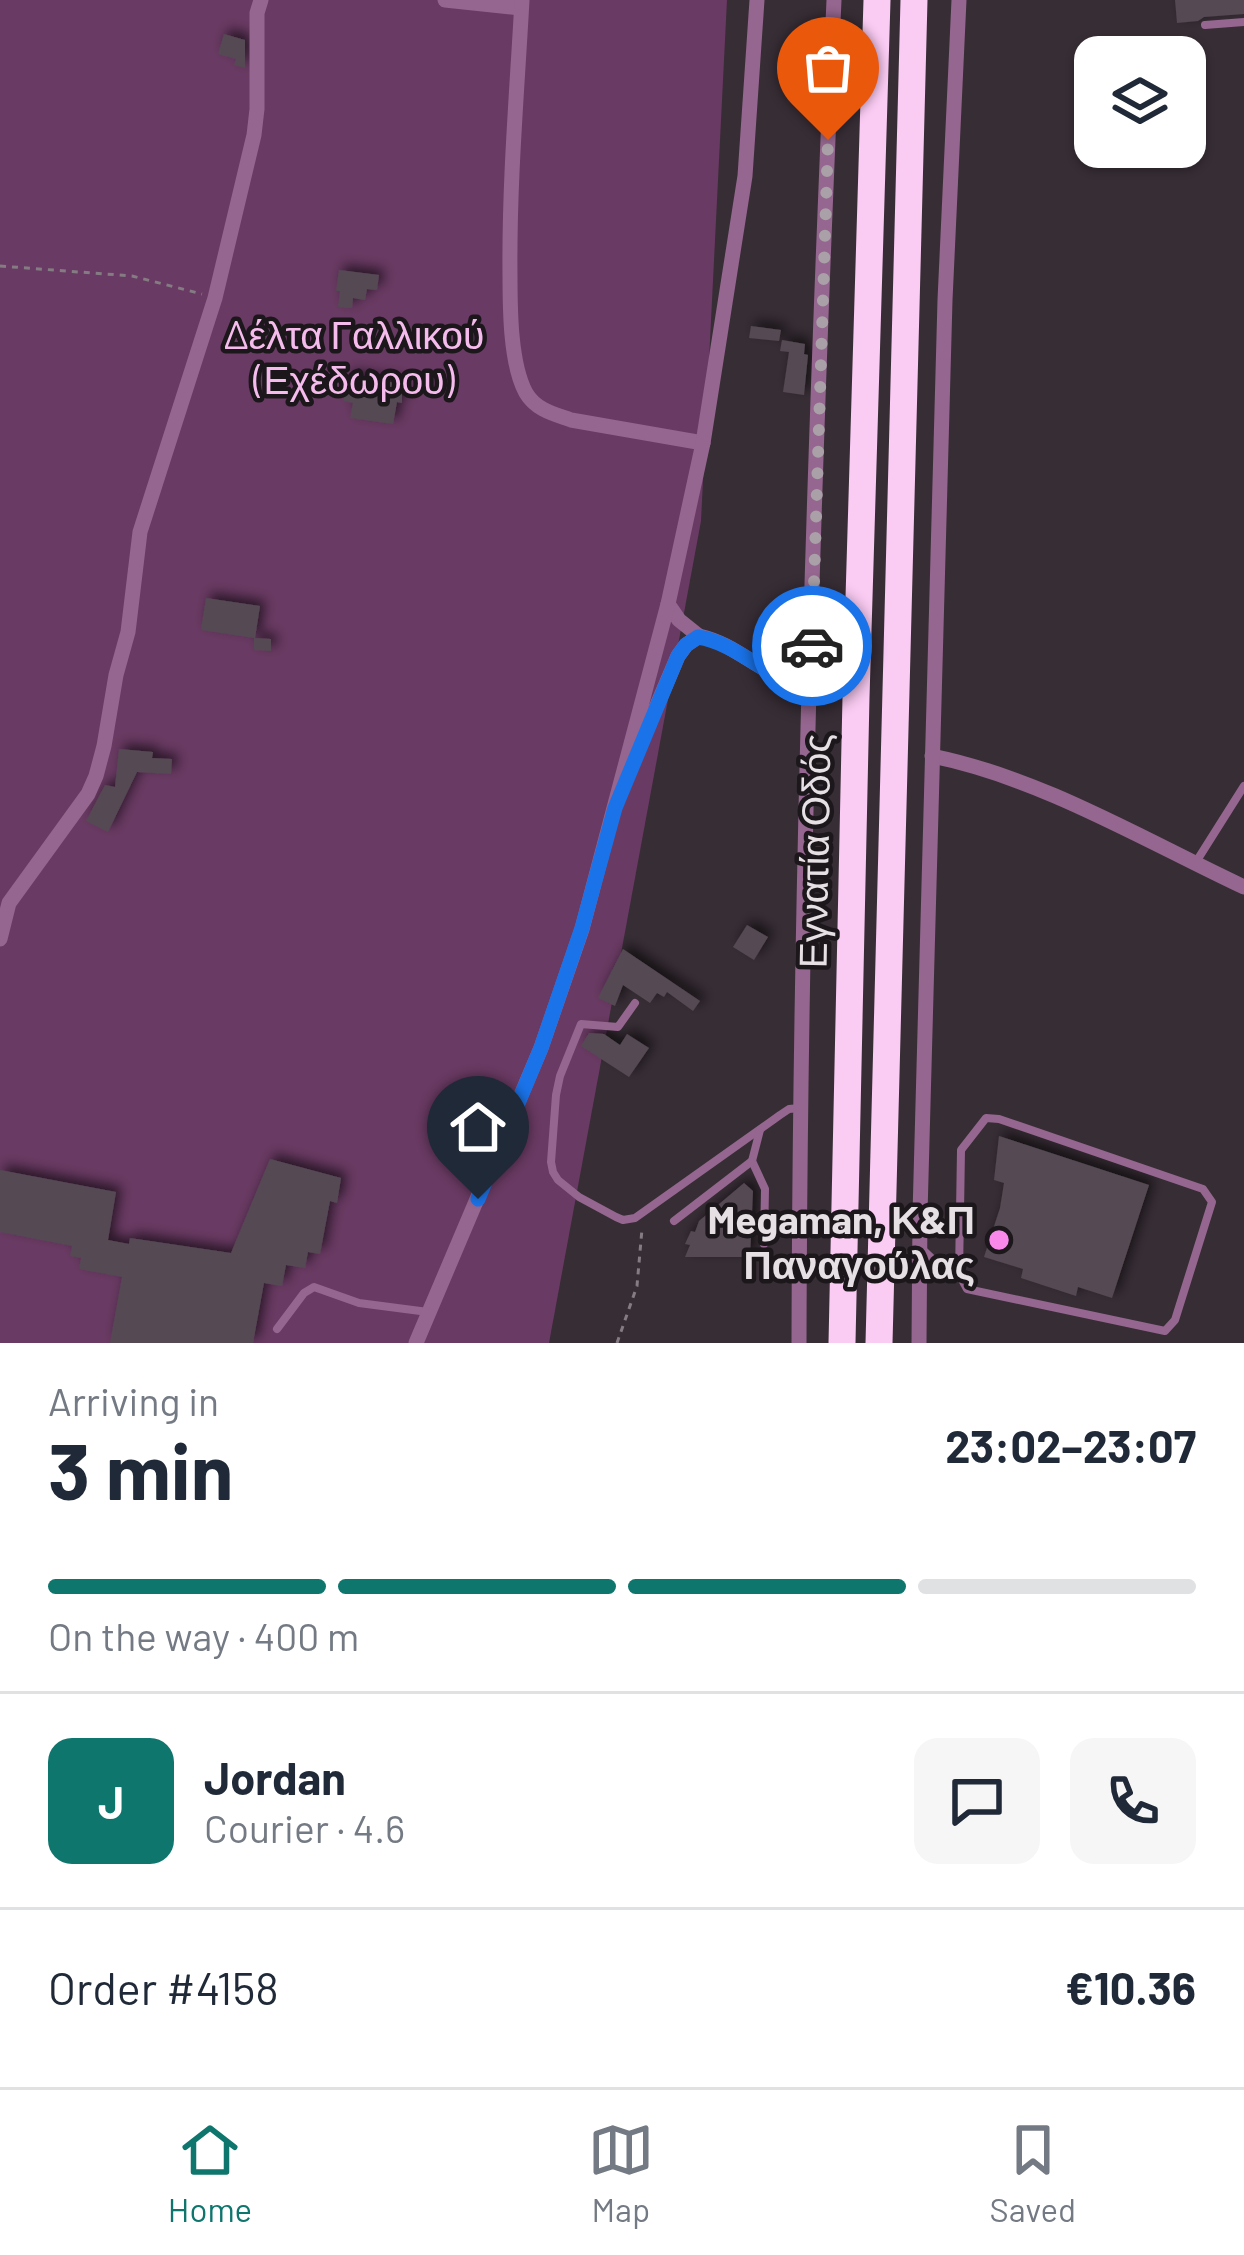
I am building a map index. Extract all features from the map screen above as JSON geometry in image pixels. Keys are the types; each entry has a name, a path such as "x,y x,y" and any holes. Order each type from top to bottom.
{"highway":[{"name":"Εγνατία Οδός","path":"842,1343 877,0"},
{"name":"Εγνατία Οδός","path":"879,1343 914,0"}],"street":[{"path":"0,939 9,903 88,794 104,746 128,632 140,532 215,298 254,135 261,0"},
{"path":"445,0 522,4 514,92 510,318 527,395 537,406 572,420 703,442"},
{"path":"416,1343 541,1048 582,928 668,604 703,442 745,176 758,0"},
{"path":"799,1343 800,1108 834,0"},
{"path":"919,1343 945,300 959,0"},
{"path":"668,604 698,637 728,647 776,678 811,686"},
{"path":"615,808 678,656 698,637"},
{"path":"932,757 1039,788 1244,887"}],"lane":[{"path":"1204,26 1244,22"},
{"path":"1196,863 1244,786"},
{"path":"635,1003 618,1027 586,1022 578,1028 560,1076 551,1162 558,1180 579,1197 623,1220 643,1214 789,1109 800,1108"},
{"path":"986,1118 1203,1189 1212,1202 1175,1320 1165,1331 967,1289 959,1274 961,1150 986,1118"},
{"path":"674,1221 752,1161 760,1129"},
{"path":"752,1161 764,1183 764,1244"},
{"path":"920,1247 946,1272 959,1274"},
{"path":"277,1329 304,1292 314,1287 359,1303 429,1312"}],"path":[{"path":"0,266 132,277 215,298"},
{"path":"617,1343 637,1286 643,1214"}],"green space":[{"name":"Δέλτα Γαλλικού (Εχέδωρου)","path":"0,0 727,0 701,521 549,1343 0,1343"}],"building":[{"path":"1175,0 1244,0 1244,14 1177,23"},
{"path":"224,34 245,40 245,68 234,65 236,59 218,54"},
{"path":"339,270 379,275 377,290 367,289 365,300 353,298 352,308 338,307"},
{"path":"751,326 781,330 779,341 749,338"},
{"path":"782,340 805,344 804,395 783,392 789,352 780,351"},
{"path":"348,375 402,384 402,403 397,402 393,424 350,418 353,403 343,401"},
{"path":"206,598 260,606 255,638 271,639 271,651 254,650 254,638 201,630"},
{"path":"119,749 172,759 171,774 137,772 108,832 86,821 105,785 115,787"},
{"path":"747,925 768,937 754,960 733,947"},
{"path":"623,949 700,1001 693,1011 667,992 664,997 657,993 650,1003 623,985 615,1006 598,998"},
{"path":"589,1033 604,1034 620,1045 627,1034 649,1048 629,1077 581,1046"},
{"path":"999,1136 1149,1185 1112,1298 1078,1287 1076,1296 1021,1278 1023,1269 984,1257 1004,1183 994,1180"},
{"path":"270,1159 341,1178 337,1203 330,1201 320,1254 308,1252 305,1268 286,1265 282,1286 264,1283 253,1343 110,1343 122,1277 79,1269 81,1258 70,1256 72,1246 0,1232 0,1170 116,1192 108,1240 129,1244 130,1238 231,1253"},
{"path":"744,1183 753,1191 750,1257 685,1257 691,1231"}],"way so far":[{"path":"812,646 828,140"}],"place":[{"name":"Megaman, Κ&Π Παναγούλας","path":"999,1240"}],"route":[{"path":"478,1199 541,1048 582,928 615,808 678,656 698,637 712,639 776,678 811,686 812,646"}]}
